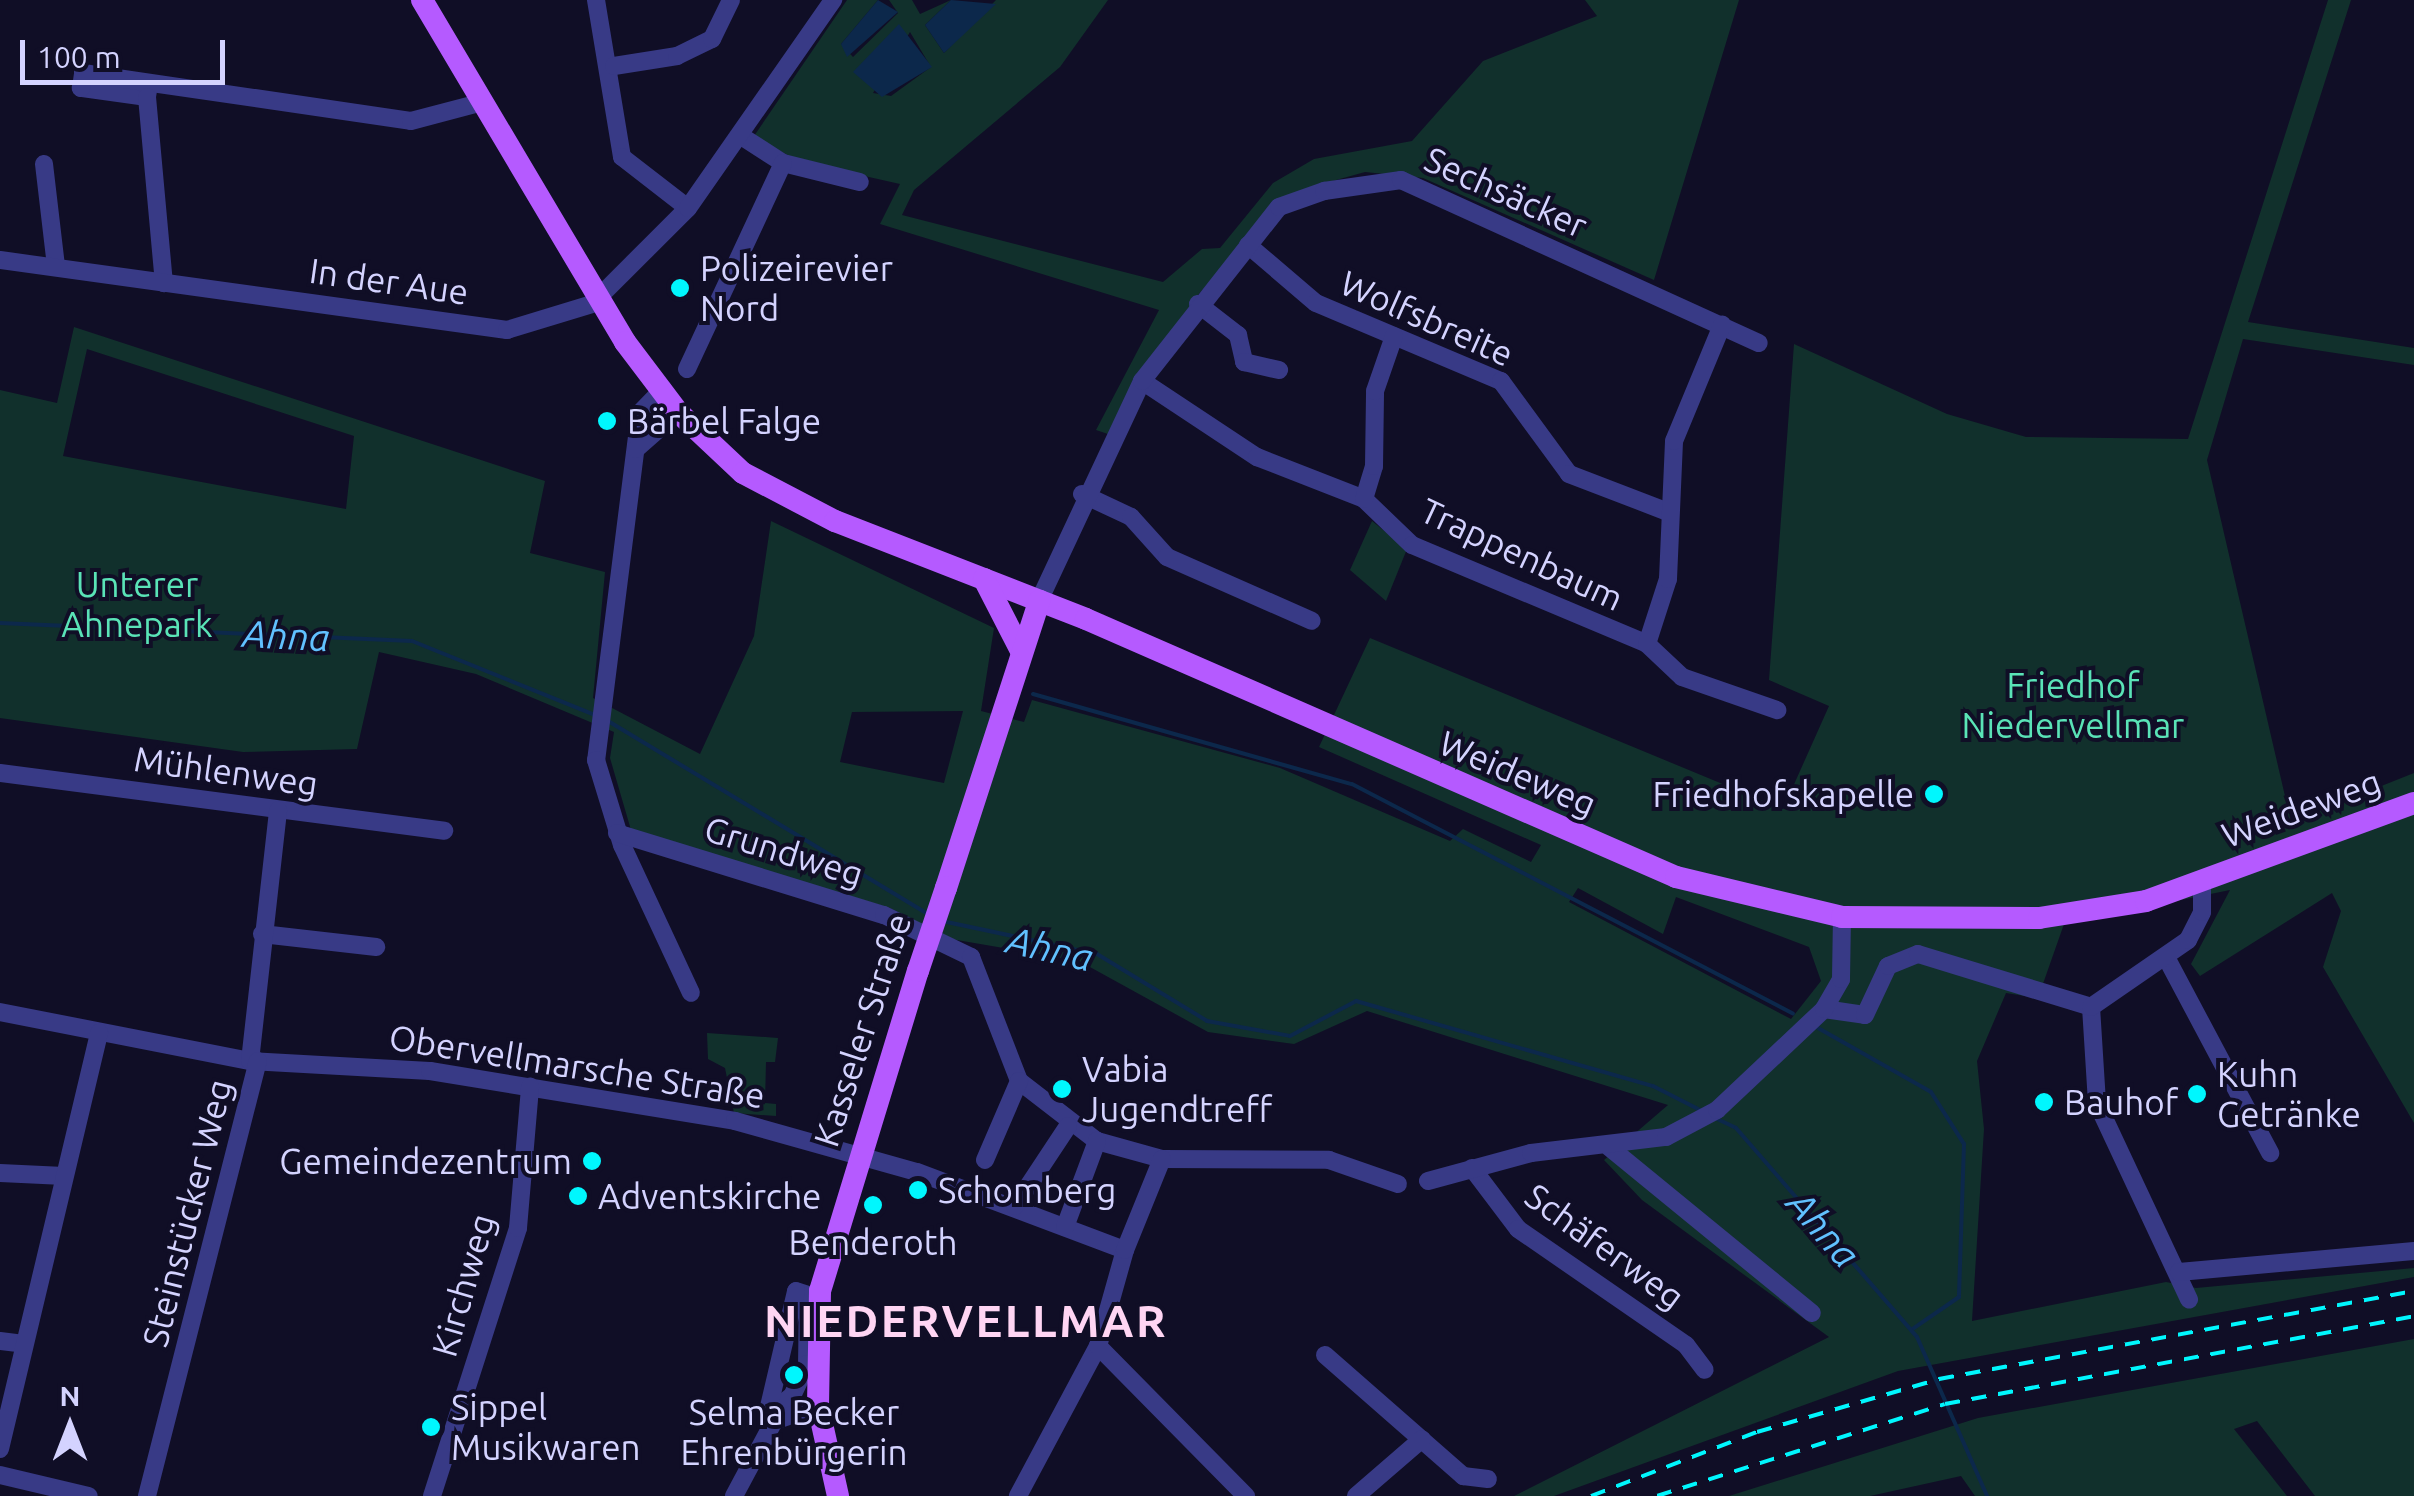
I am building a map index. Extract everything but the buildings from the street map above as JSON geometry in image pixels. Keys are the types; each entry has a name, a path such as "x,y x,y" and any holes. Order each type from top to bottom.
{"main road":[{"name":"Weideweg","path":"422,0 601,298 678,412 776,493 1040,601 1676,877 1842,917 2039,918 2202,882 2414,803"},
{"path":"984,578 1020,652"},
{"name":"Kasseler Straße","path":"838,1496 818,1406 820,1292 856,1157 1040,601"}],"street":[{"path":"596,0 614,66 622,157 688,208"},
{"path":"614,66 678,56 712,39 731,0"},
{"path":"601,298 688,208 832,0"},
{"path":"164,283 148,90 411,121 484,102"},
{"path":"741,136 784,163 860,182"},
{"path":"688,369 784,163"},
{"path":"44,164 56,266"},
{"name":"Sechsäcker","path":"1040,601 1082,494 1142,381 1198,304 1280,207 1364,180 1401,180 1759,343"},
{"name":"Wolfsbreite","path":"1248,245 1316,303 1501,381 1569,474 1668,512"},
{"name":"In der Aue","path":"0,260 507,330 601,298"},
{"path":"1198,304 1238,335 1244,362 1279,370"},
{"path":"1647,644 1668,578 1674,441 1722,325"},
{"path":"1364,499 1374,466 1375,391 1394,336"},
{"name":"Trappenbaum","path":"1142,381 1257,457 1364,499 1412,545 1647,644 1682,677 1777,710"},
{"path":"663,389 640,412 597,731 618,833 691,992"},
{"path":"636,450 678,412"},
{"path":"1082,494 1131,517 1167,556 1312,622"},
{"name":"Mühlenweg","path":"0,773 444,831"},
{"name":"Steinstücker Weg","path":"147,1496 254,1061 262,934 278,811"},
{"name":"Grundweg","path":"618,833 884,915 971,956 1019,1081"},
{"path":"1824,1009 1865,1015 1888,966 1918,954 2091,1007 2167,959 2200,921 2202,882"},
{"path":"1428,1181 1472,1168 1609,1147 1709,1114 1824,1009 1841,979 1842,917"},
{"path":"262,934 376,946"},
{"path":"2167,959 2270,1153"},
{"path":"2091,1007 2097,1103 2179,1272 2188,1299"},
{"name":"Obervellmarsche Straße","path":"0,1012 254,1061 384,1065 750,1124 1015,1206 1126,1251"},
{"path":"0,1449 99,1033"},
{"path":"985,1160 1019,1081 1068,1126 1097,1141 1162,1159 1329,1160 1398,1184"},
{"name":"Kirchweg","path":"432,1496 518,1228 530,1087"},
{"path":"1015,1206 1068,1126"},
{"path":"1065,1226 1097,1141"},
{"path":"1609,1147 1812,1313"},
{"path":"1018,1496 1098,1346 1126,1251 1162,1159"},
{"name":"Schäferweg","path":"1472,1168 1518,1229 1686,1345 1705,1370"},
{"path":"0,1173 64,1176"},
{"path":"2179,1272 2414,1251"},
{"path":"796,1291 802,1293 802,1381 767,1415 796,1291"},
{"path":"0,1341 24,1344"},
{"path":"1098,1346 1246,1496"},
{"path":"1326,1356 1463,1476 1488,1478"},
{"path":"734,1496 774,1421 818,1406"},
{"path":"1356,1496 1422,1440"},
{"path":"0,1475 89,1496"}],"green space":[{"path":"847,0 878,0 841,44 853,57 898,13 889,0 912,0 920,14 951,0 925,25 944,53 996,0 1108,0 1060,67 914,190 902,215 1163,282 1202,249 1220,248 1273,183 1314,159 1412,141 1483,61 1597,16 1585,0 1739,0 1654,280 1423,178 1365,172 1329,182 1281,201 1197,296 1108,434 1096,430 1159,310 880,224 900,184 798,161 754,136","holes":["910,32 931,67 891,96 873,93"]},
{"path":"2328,0 2351,0 2248,322 2414,348 2414,365 2243,339 2207,460 2291,822 2414,773 2414,1123 2323,967 2341,911 2332,893 2200,976 2191,964 2230,890 2064,924 2038,998 2006,993 1977,1061 1984,1129 1972,1321 2166,1282 2196,1288 2414,1268 2414,1277 1898,1371 1554,1496 1514,1496 1829,1337 1642,1200 1604,1160 1668,1105 1367,1011 1294,1044 1208,1032 1079,961 951,939 890,908 631,830 610,758 614,732 476,674 379,652 357,749 243,752 0,718 0,390 57,403 74,327 545,481 530,553 605,572 593,698 700,754 754,636 771,521 994,628 981,711 1024,722 1032,700 1280,768 1450,841 1463,829 1531,862 1541,845 1319,747 1370,638 1783,809 1829,706 1769,680 1794,344 1947,414 2026,437 2188,439","holes":["87,349 354,436 346,509 63,456","963,711 944,783 840,762 852,712","1578,888 1663,934 1676,897 1809,947 1821,981 1791,1019 1569,902"]},
{"path":"1372,521 1407,549 1386,601 1350,570"},
{"path":"707,1033 778,1038 775,1062 766,1062 765,1103 776,1104 776,1116 734,1113 725,1068 708,1059"},
{"path":"2414,1339 2414,1496 2315,1496 2257,1421 2234,1429 2287,1496 1975,1496 1961,1476 1870,1496 1729,1496 1978,1418"}],"water":[{"path":"878,0 898,12 847,57 841,44"},
{"path":"951,0 996,4 944,53 925,25"},
{"path":"899,24 932,67 882,97 853,72"}],"waterway":[{"name":"Ahna","path":"0,623 412,641 595,715"},
{"path":"1033,694 1352,784 1793,1014"},
{"name":"Ahna","path":"608,721 929,915"},
{"name":"Ahna","path":"942,921 1097,954 1207,1021 1290,1036 1356,1001 1653,1086 1702,1111"},
{"path":"1818,1028 1931,1092 1964,1144 1959,1297 1911,1330"},
{"name":"Ahna","path":"1715,1118 1736,1128 1917,1337 1987,1496"}],"railway":[{"path":"1591,1496 1757,1432 1939,1379 2414,1291"},
{"path":"1657,1496 1945,1404 2414,1316"}],"place":[{"name":"Polizeirevier Nord","path":"680,288"},
{"name":"Bärbel Falge","path":"607,421"},
{"name":"Friedhofskapelle","path":"1934,794"},
{"name":"Vabia Jugendtreff","path":"1062,1089"},
{"name":"Kuhn Getränke","path":"2197,1094"},
{"name":"Bauhof","path":"2044,1102"},
{"name":"Gemeindezentrum","path":"592,1161"},
{"name":"Schomberg","path":"918,1190"},
{"name":"Adventskirche","path":"578,1196"},
{"name":"Benderoth","path":"873,1205"},
{"name":"Selma Becker Ehrenbürgerin","path":"794,1375"},
{"name":"Sippel Musikwaren","path":"431,1427"}],"district":[{"name":"NIEDERVELLMAR","path":"966,1321"}],"park label":[{"name":"Unterer Ahnepark","path":"137,604"},
{"name":"Friedhof Niedervellmar","path":"2073,705"}]}
